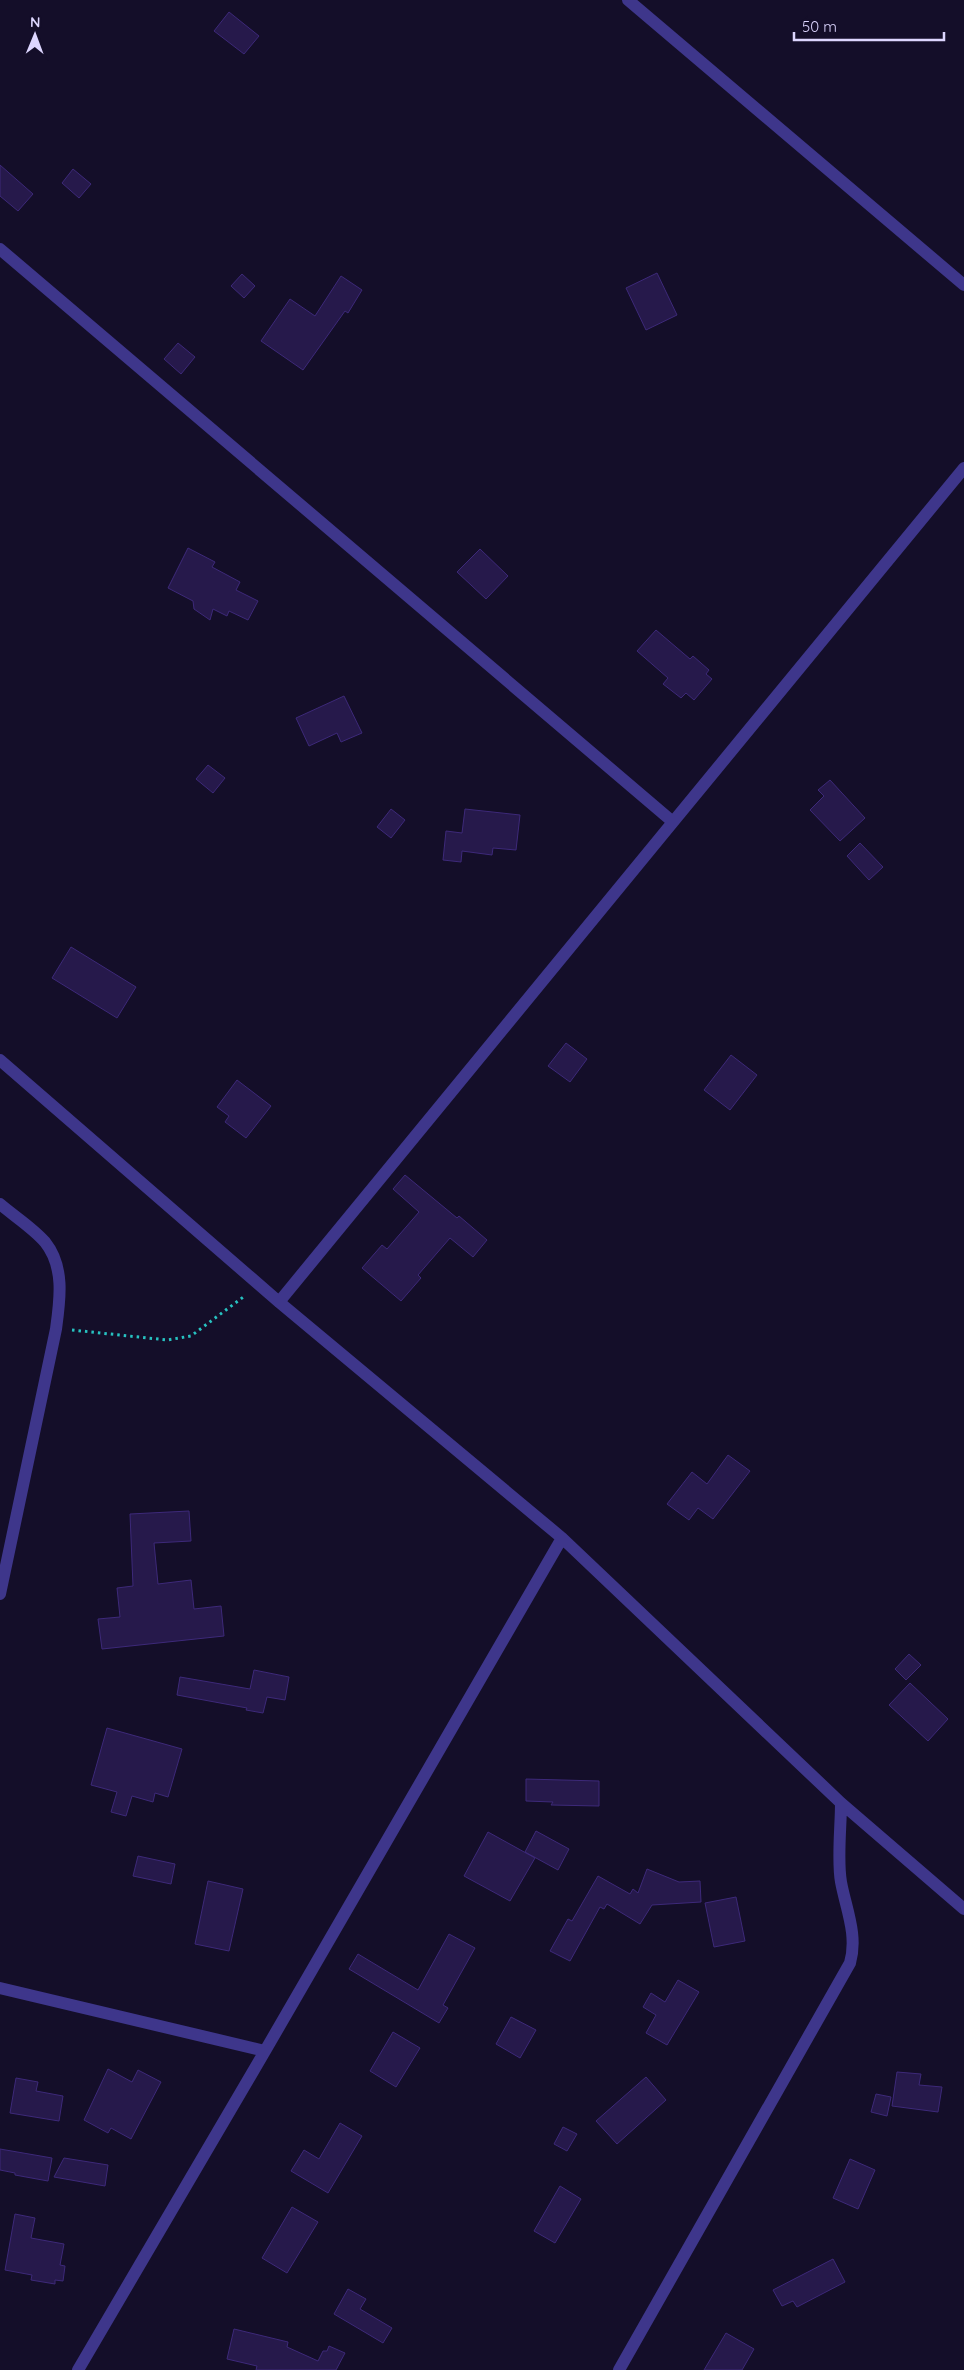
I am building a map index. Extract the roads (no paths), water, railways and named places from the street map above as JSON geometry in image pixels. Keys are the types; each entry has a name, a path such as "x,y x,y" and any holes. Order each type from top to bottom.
{"street":[{"path":"628,0 964,285"},
{"path":"0,249 673,822"},
{"path":"278,1302 964,468"},
{"path":"0,1060 278,1302 562,1538 841,1803 964,1909"},
{"path":"0,1204 45,1242 57,1268 61,1294 56,1329 0,1594"},
{"path":"78,2370 562,1538"},
{"path":"619,2370 850,1963 854,1951 850,1916 841,1881 841,1803"},
{"path":"0,1988 265,2051"}]}
